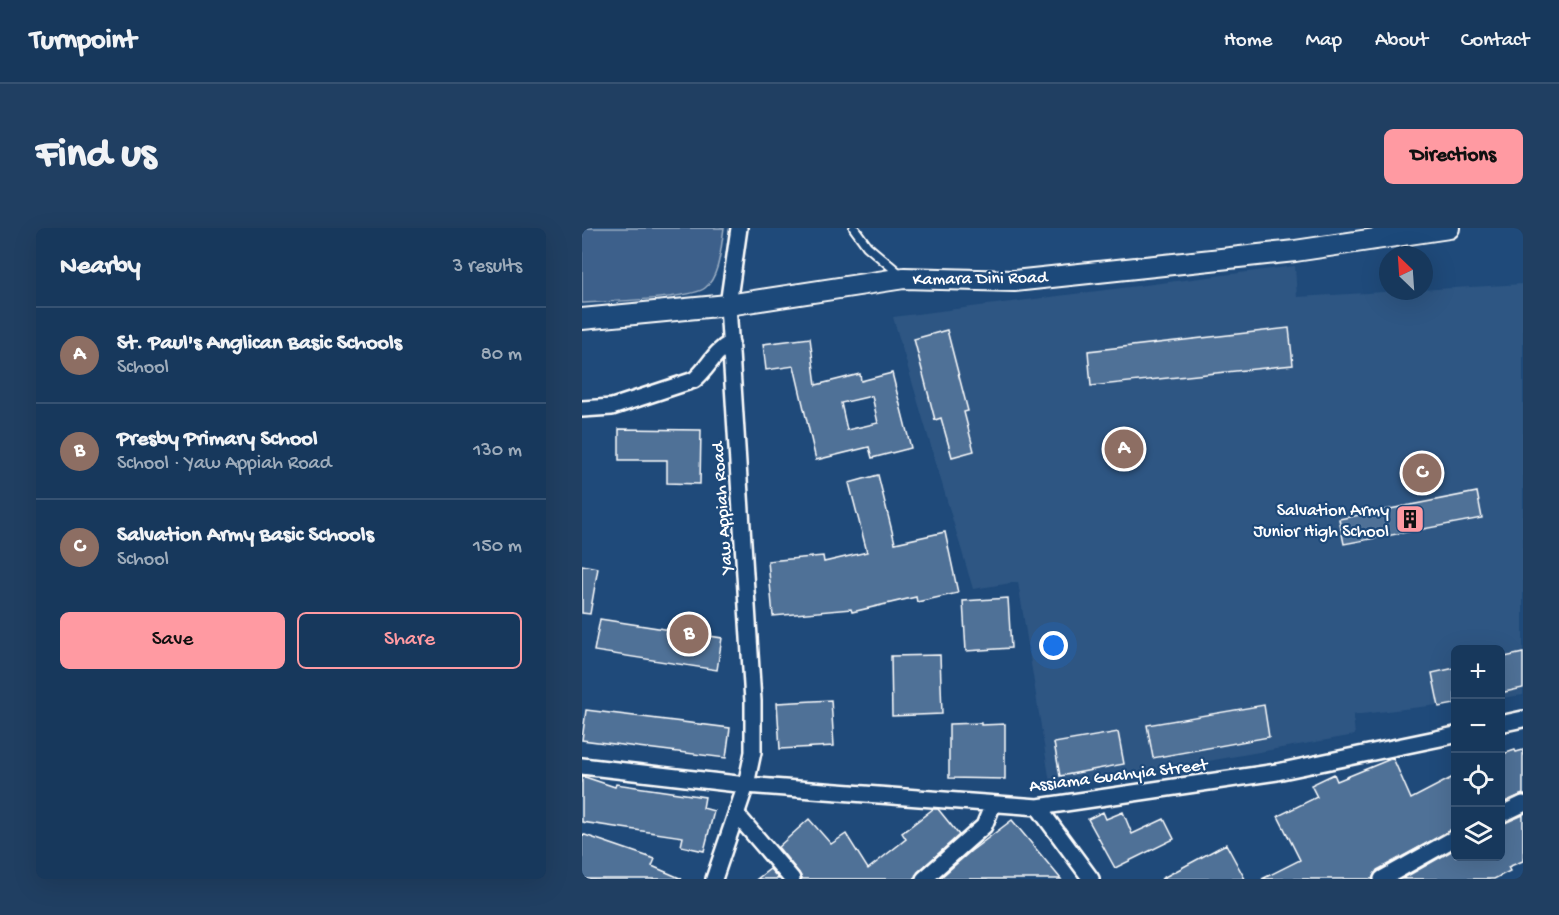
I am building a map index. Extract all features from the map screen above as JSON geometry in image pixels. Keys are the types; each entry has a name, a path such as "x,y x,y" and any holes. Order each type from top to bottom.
{"street":[{"name":"Yaw Appiah Road","path":"714,879 738,816 753,752 753,701 728,305 739,228"},
{"name":"Kamara Dini Road","path":"582,319 728,305 904,278 1014,281 1295,250 1449,228"},
{"path":"582,409 612,407 694,380 703,373 718,349 731,343"},
{"path":"1505,723 1523,719"},
{"name":"Assiama Guahyia Street","path":"582,766 746,785 1038,807 1277,772 1451,736"},
{"path":"924,879 968,843 984,826 993,804"},
{"path":"1505,813 1523,804"},
{"path":"1038,807 1091,879"},
{"path":"738,816 792,879"},
{"path":"1382,879 1451,840"}],"lane":[{"path":"854,228 867,246 904,278"}],"shaded area":[{"path":"582,228 724,228 717,268 705,288 683,295 582,303"},
{"path":"1295,266 1297,297 1379,292 1379,300 1433,300 1433,289 1523,284 1523,695 1505,697 1505,645 1451,645 1451,703 1353,715 1355,735 1051,789 1018,582 973,589 893,317"}],"building":[{"path":"1289,328 1293,365 1091,386 1088,351"},
{"path":"947,330 968,411 964,412 974,451 952,457 941,418 935,420 914,339"},
{"path":"810,338 816,385 860,374 861,381 892,373 911,448 872,458 869,447 816,460 794,366 766,370 763,344","holes":["872,396 878,423 847,430 841,403"]},
{"path":"619,429 701,430 700,484 667,483 667,460 619,460"},
{"path":"878,475 895,543 945,532 958,593 917,602 916,597 852,612 851,609 773,616 768,561 823,556 824,562 867,552 849,483"},
{"name":"Salvation Army Junior High School","path":"1477,492 1482,518 1344,544 1339,519"},
{"path":"582,565 598,568 590,614 582,613"},
{"path":"1008,598 1011,648 966,651 963,601"},
{"path":"600,619 722,638 717,670 594,651"},
{"path":"1523,653 1523,688 1505,692 1505,657"},
{"path":"940,655 942,714 892,716 891,656"},
{"path":"1451,669 1451,705 1439,707 1432,673"},
{"path":"831,700 834,746 780,749 777,703"},
{"path":"1264,705 1269,737 1153,758 1147,725"},
{"path":"586,710 730,728 726,758 582,740"},
{"path":"981,723 981,725 1005,724 1005,779 949,778 949,724"},
{"path":"1118,732 1124,764 1060,776 1054,743"},
{"path":"1523,750 1523,794 1505,802 1505,753"},
{"path":"1393,758 1411,799 1451,778 1451,830 1377,870 1372,879 1262,879 1300,860 1278,816 1317,797 1311,785 1334,774 1337,781"},
{"path":"582,776 615,787 616,784 705,797 703,808 714,811 704,851 681,846 683,837 582,822"},
{"path":"933,809 938,809 959,835 918,872 914,879 802,879 778,847 809,819 831,844 846,834 868,869 906,839 902,833"},
{"path":"1103,812 1106,819 1123,812 1132,834 1164,819 1174,839 1115,868 1088,819"},
{"path":"1523,815 1523,861 1508,867 1510,871 1494,879 1402,879 1451,851 1451,861 1505,861 1505,823"},
{"path":"1012,820 1061,879 939,879 971,851"},
{"path":"582,834 655,859 652,866 682,879 582,879"},
{"path":"1226,844 1245,879 1161,879"},
{"path":"770,869 779,879 757,879"}],"place":[{"name":"St. Paul's Anglican Basic Schools","path":"1124,449"},
{"name":"Salvation Army Basic Schools","path":"1422,473"},
{"name":"Salvation Army Junior High School","path":"1410,519"},
{"name":"Presby Primary School","path":"689,634"}]}
